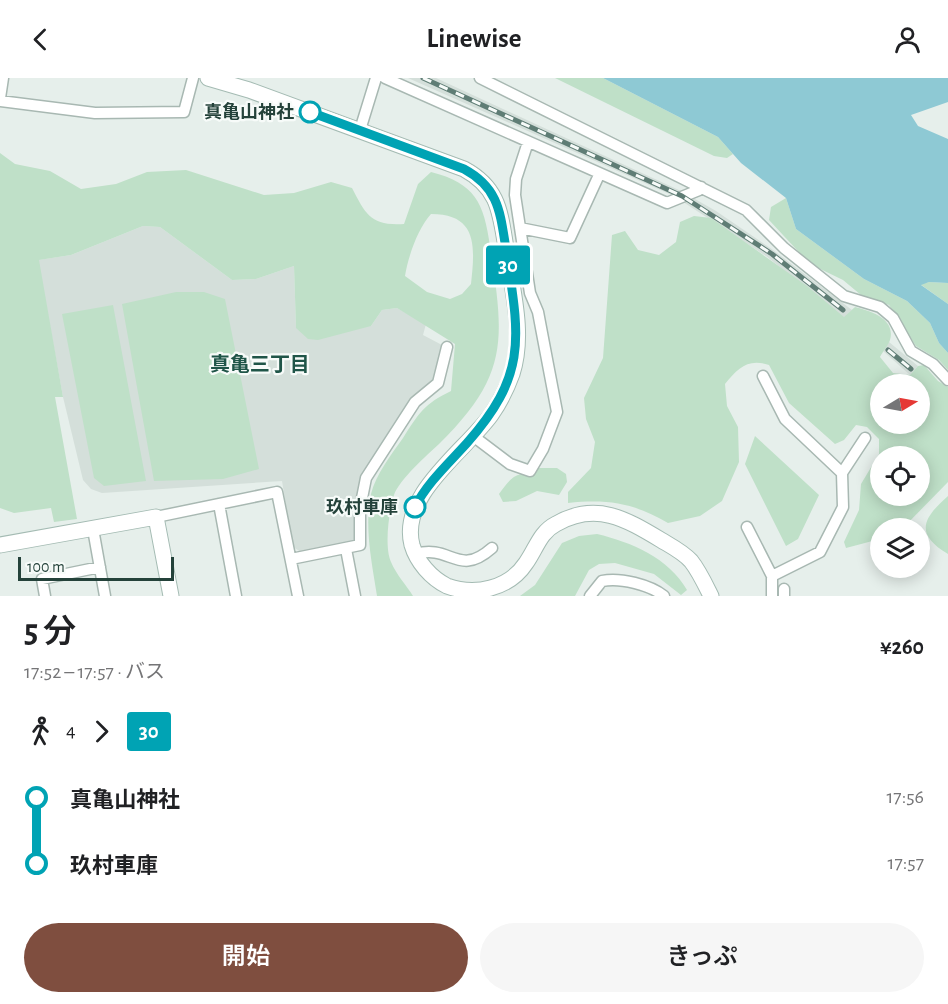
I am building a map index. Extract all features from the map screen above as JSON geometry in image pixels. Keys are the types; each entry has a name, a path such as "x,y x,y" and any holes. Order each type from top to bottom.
{"street":[{"path":"3,78 0,99 95,113 184,112 192,78"},
{"path":"208,78 360,130 464,169 480,177 493,193 500,213 517,322 516,351 512,373 502,397 473,436 418,501 411,526 416,554 425,569 446,585 471,593 491,590 512,579 526,564 540,538 552,526 579,515 611,515 625,519 689,559 711,596"},
{"path":"360,130 376,78"},
{"path":"385,78 599,175 667,203 702,187"},
{"path":"480,78 746,210 784,249 844,296 880,307 894,318 911,351 933,364 948,380"},
{"path":"473,436 510,464 530,471 543,448 557,412 538,312 530,293 515,195 516,179 528,142"},
{"path":"520,228 570,238 599,175"},
{"path":"291,559 360,545 360,508 366,478 415,402 438,383 447,347"},
{"path":"763,376 785,419 842,473"},
{"path":"772,576 820,552 843,507 842,473 865,438"},
{"path":"0,545 156,517 277,492 298,596"},
{"path":"219,504 237,596"},
{"path":"156,517 171,596"},
{"path":"747,527 772,576 772,596"},
{"path":"93,529 105,596"},
{"path":"416,554 431,550 463,562 480,559 492,548"},
{"path":"346,549 355,596"},
{"path":"45,596 42,579 100,567"},
{"path":"590,596 602,580 612,578 654,589 664,596"}],"shaded area":[{"path":"408,78 436,78 681,191 716,211 773,250 852,310 844,318 766,256 674,196"},
{"path":"143,226 160,227 232,280 256,279 294,266 296,328 371,326 382,310 397,308 426,324 423,335 442,345 436,379 358,501 354,541 301,552 293,547 282,481 102,493 91,489 83,480 63,397 38,260 71,255"},
{"path":"889,342 918,366 909,374 883,351"}],"green space":[{"path":"555,78 603,78 718,137 733,154 727,158 714,156"},
{"path":"0,153 15,164 50,171 81,189 116,184 147,172 186,170 264,195 294,193 331,182 352,188 371,217 377,221 393,224 404,224 418,184 431,172 458,182 475,197 488,231 495,278 499,331 496,354 490,375 479,397 439,444 407,475 394,495 388,528 389,555 396,571 413,596 377,596 368,520 371,494 384,465 418,416 434,400 451,391 455,344 397,308 382,310 371,326 318,340 308,339 296,328 294,266 256,279 232,280 160,227 143,226 71,255 39,260 63,397 55,397 77,519 54,522 51,508 14,513 0,508","holes":["431,214 446,215 465,226 470,235 473,257 471,284 462,294 450,299 427,292 405,276 414,243 426,220"]},
{"path":"786,198 796,229 864,279 907,301 930,323 939,343 948,353 948,370 939,360 916,346 889,305 861,295 843,280 810,264 769,220 771,207"},
{"path":"694,216 711,218 807,286 844,317 855,307 881,317 886,321 891,333 890,340 880,357 893,373 902,374 870,374 870,430 867,427 856,425 844,440 835,444 789,403 769,365 749,364 734,373 725,384 727,406 738,427 739,462 722,501 700,516 668,523 643,511 620,504 568,503 568,492 591,468 595,442 586,419 584,398 603,358 612,235 625,231 638,250 659,255 676,242 680,222"},
{"path":"948,283 948,304 920,284"},
{"path":"176,292 204,292 225,299 259,469 223,479 154,481 122,304"},
{"path":"113,305 146,481 104,486 94,478 62,314"},
{"path":"924,365 938,381 948,387 948,482 930,500 930,446 879,446 879,439 874,434 930,434 930,374 911,374 918,366"},
{"path":"755,436 819,495 798,539 786,546 745,464"},
{"path":"539,468 557,468 566,474 567,482 559,495 537,491 516,501 503,502 499,494 511,479"},
{"path":"870,469 870,506 925,506 913,518 870,518 870,542 846,548 844,542 859,510 861,484"},
{"path":"948,496 948,554 930,540 929,518"},
{"path":"597,534 636,547 660,560 687,590 681,595 654,574 615,563 599,564 589,570 575,596 520,596 535,585 562,543 579,536"}],"water":[{"path":"603,78 948,78 948,102 911,115 918,126 948,139 948,283 929,282 921,285 948,304 948,353 939,343 930,323 907,301 864,279 796,229 786,198 741,163 718,137"}],"railway":[{"path":"423,78 682,196 772,254 843,310"},
{"path":"888,350 911,369"}],"bus line":[{"name":"30","path":"310,112 418,151 480,177 493,193 500,213 517,322 516,351 512,373 491,416 429,487 415,507"}],"place":[{"name":"真亀山神社","path":"310,112"},
{"name":"玖村車庫","path":"415,507"}],"district":[{"name":"真亀三丁目","path":"260,364"}]}
